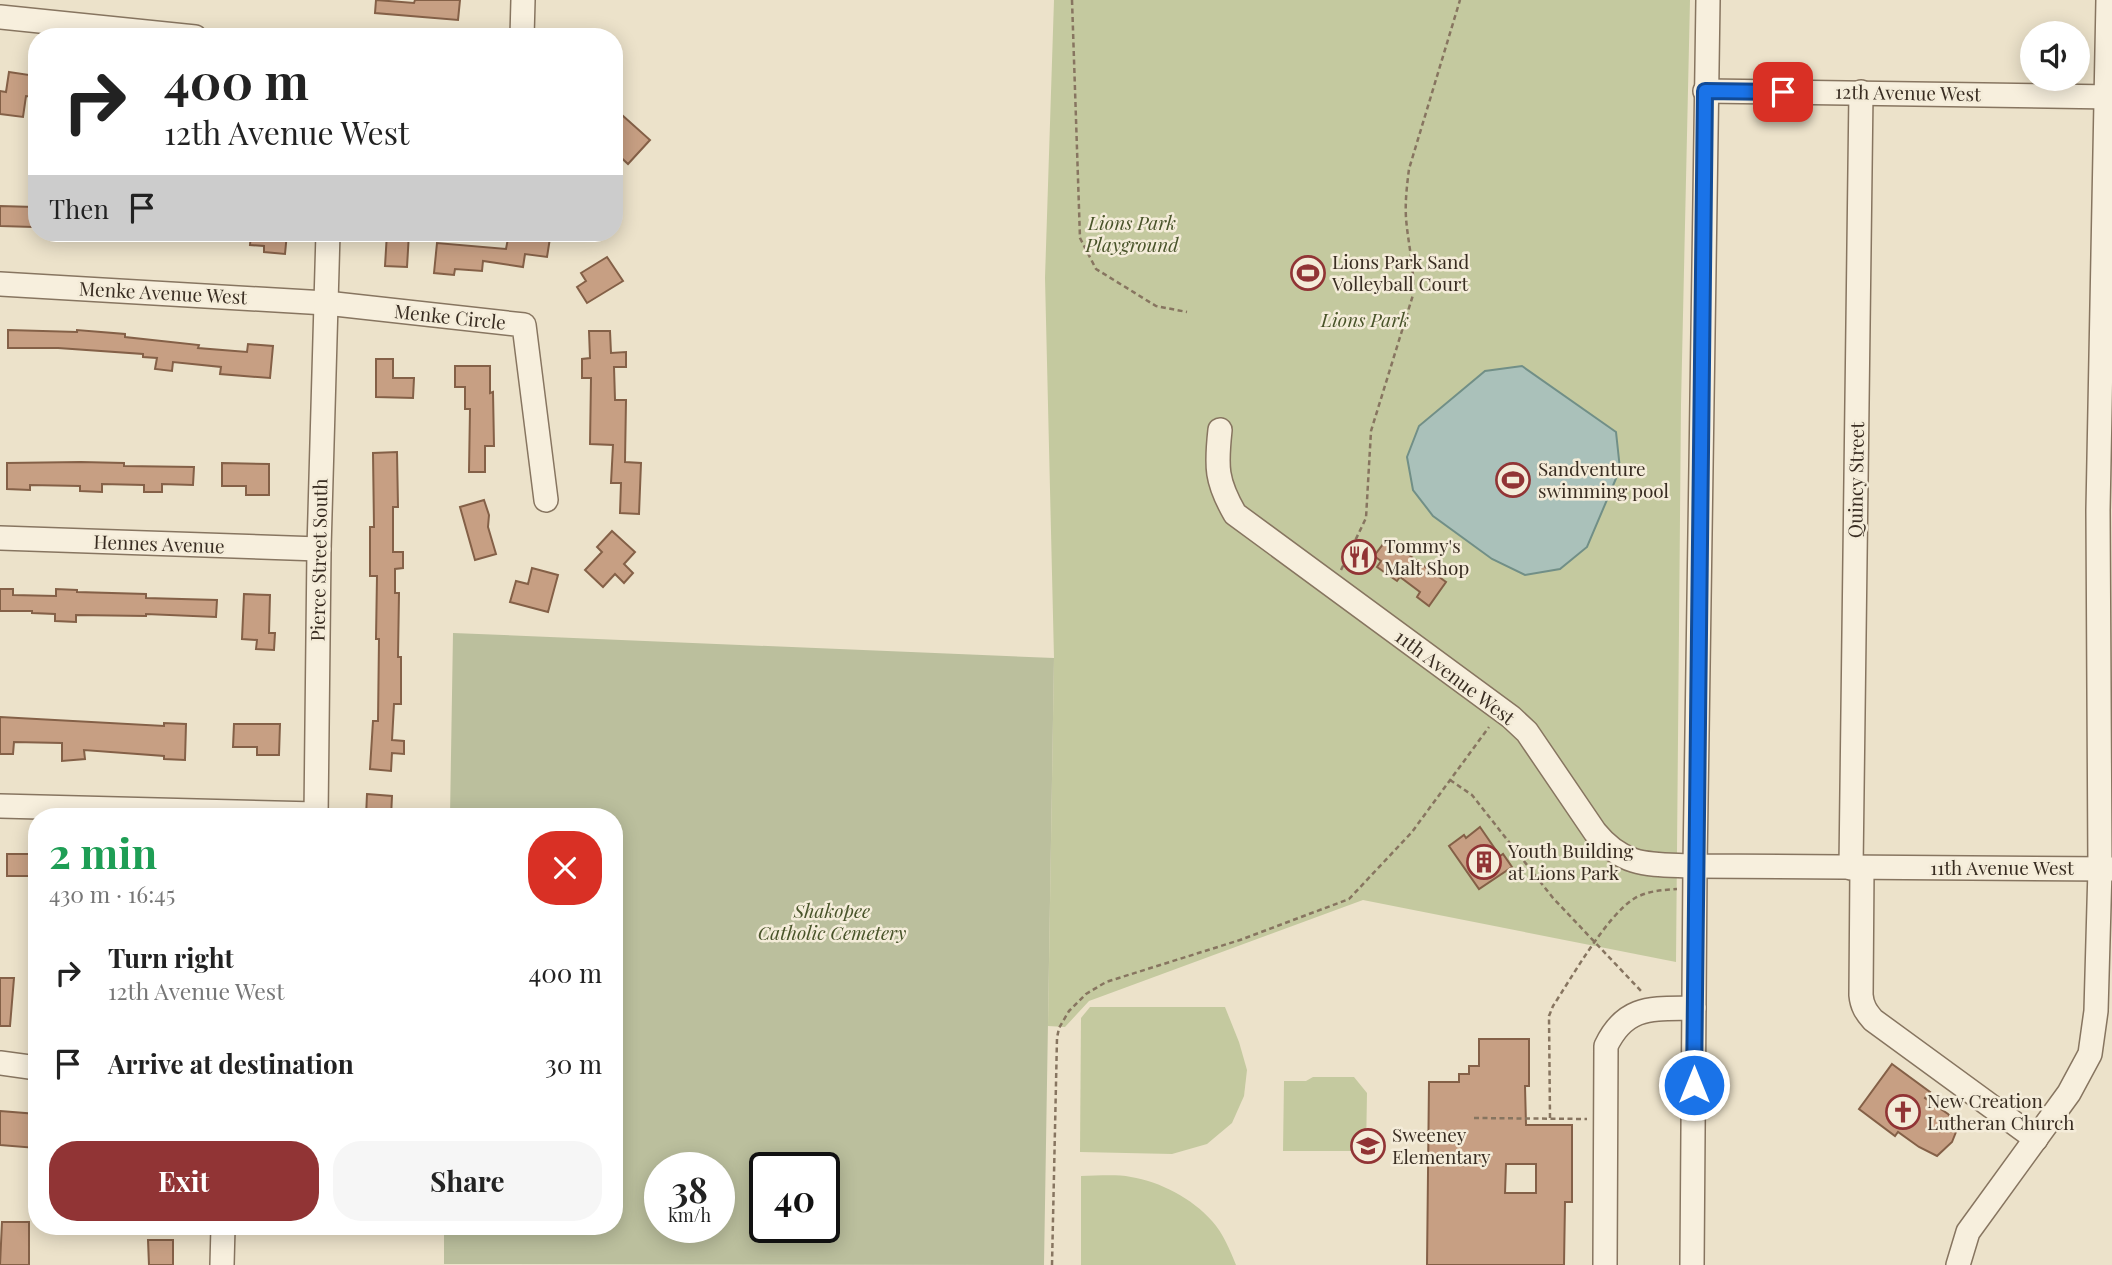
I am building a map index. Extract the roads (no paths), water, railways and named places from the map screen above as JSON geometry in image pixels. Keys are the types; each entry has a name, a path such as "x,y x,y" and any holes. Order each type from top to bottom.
{"street":[{"path":"522,28 523,0"},
{"path":"1692,1265 1707,0"},
{"path":"1958,1265 1968,1232 2069,1093 2090,1054 2106,869 2098,510 2109,97 2108,0"},
{"path":"0,16 111,28"},
{"name":"12th Avenue West","path":"1705,91 2109,97"},
{"name":"Quincy Street","path":"1861,92 1856,868 1862,1005 1873,1020 2036,1139"},
{"name":"Pierce Street South","path":"316,808 319,549 328,242"},
{"name":"Menke Avenue West","path":"0,284 326,303"},
{"name":"Menke Circle","path":"326,303 524,325 546,500"},
{"name":"11th Avenue West","path":"1220,430 1218,476 1235,514 1519,724 1533,740 1595,832 1613,851 1623,857 1644,863 1695,866 2106,869"},
{"name":"Hennes Avenue","path":"0,538 319,549"},
{"path":"0,806 63,808"},
{"path":"1605,1265 1606,1046 1618,1026 1629,1016 1648,1009 1694,1008"},
{"path":"0,1063 28,1067"},
{"path":"222,1265 223,1235"}],"water":[{"name":"Sandventure swimming pool","path":"1522,366 1616,432 1620,469 1587,547 1560,569 1525,575 1492,559 1433,516 1413,490 1407,457 1419,426 1485,371"}],"place":[{"name":"Lions Park Sand Volleyball Court","path":"1308,273"},
{"name":"Sandventure swimming pool","path":"1513,480"},
{"name":"Tommy's Malt Shop","path":"1359,557"},
{"name":"Youth Building at Lions Park","path":"1484,862"},
{"name":"New Creation Lutheran Church","path":"1903,1112"},
{"name":"Sweeney Elementary","path":"1368,1146"}],"park label":[{"name":"Lions Park Playground","path":"1132,234"},
{"name":"Lions Park","path":"1365,320"},
{"name":"Shakopee Catholic Cemetery","path":"832,922"}]}
